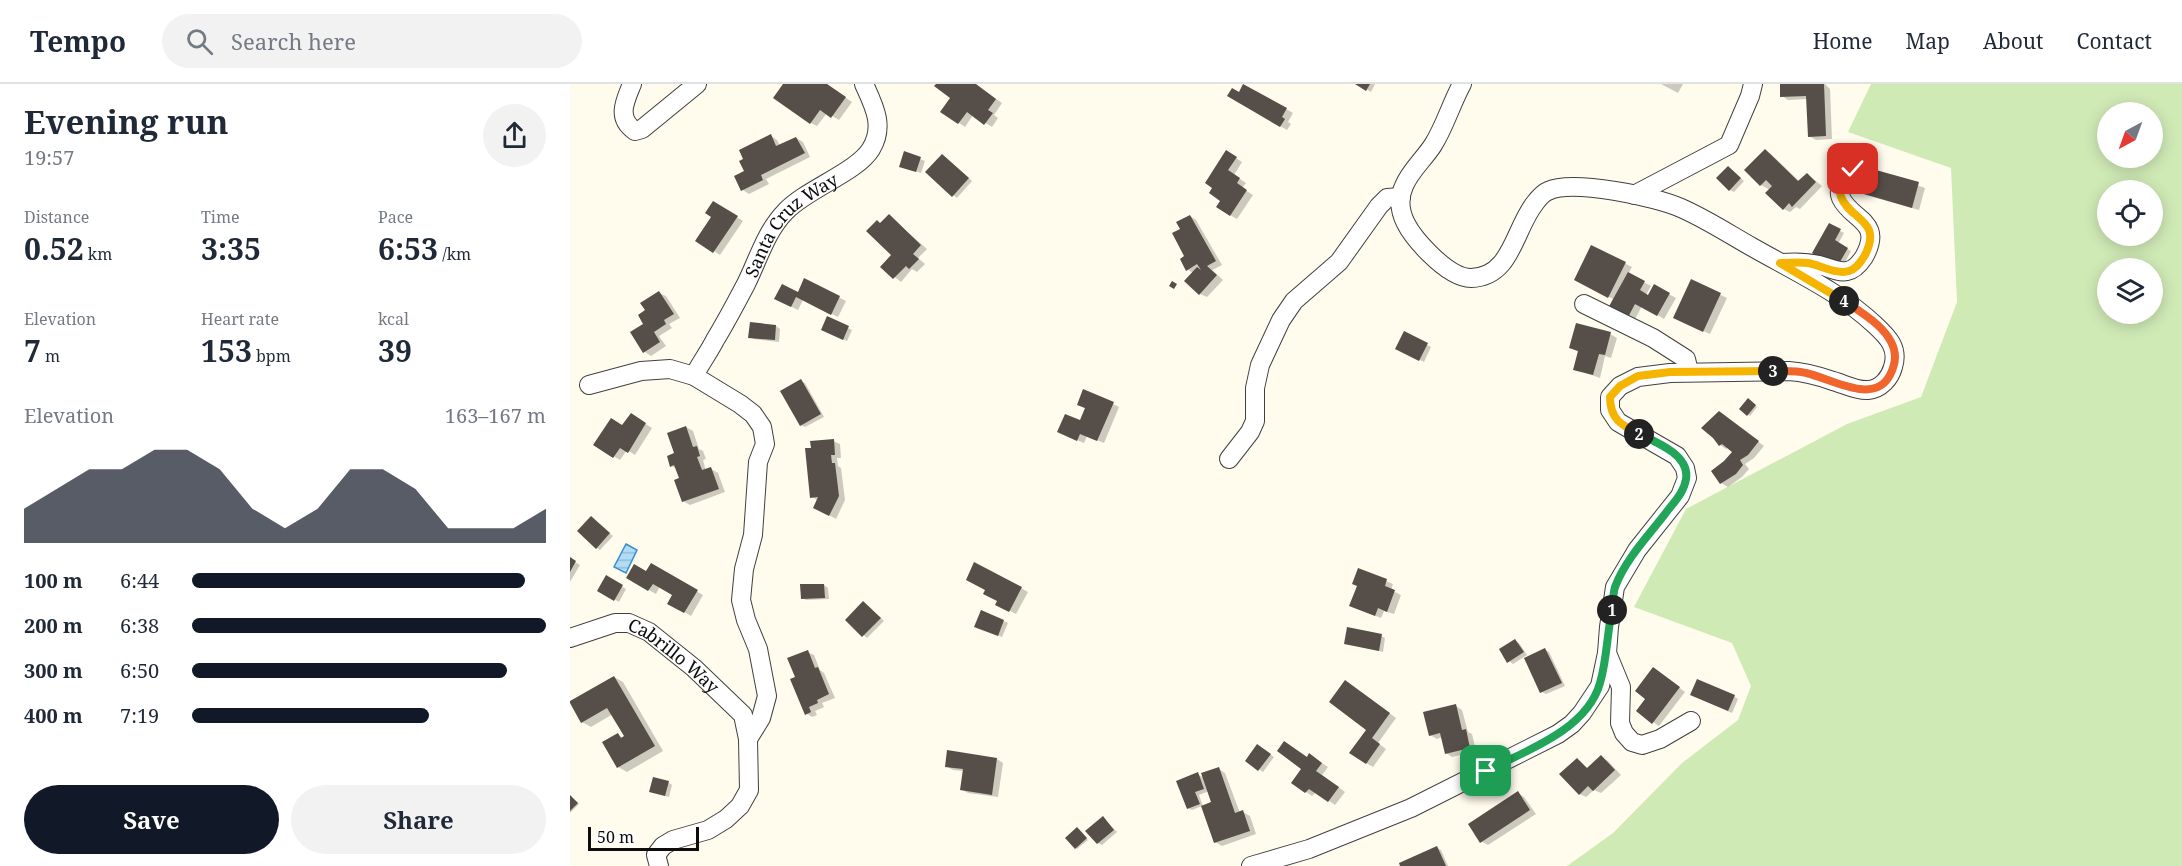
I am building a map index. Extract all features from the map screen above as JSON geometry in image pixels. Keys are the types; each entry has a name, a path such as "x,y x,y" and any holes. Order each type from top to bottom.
{"street":[{"path":"632,84 623,116 628,126 635,131 642,129 697,84"},
{"name":"Santa Cruz Way","path":"694,376 746,283 770,232 783,214 821,185 854,166 870,151 878,129 878,120 877,112 864,84"},
{"path":"1251,866 1309,849 1412,808 1558,734 1572,724 1591,701 1600,686 1607,653 1615,587 1637,550 1680,496 1687,478 1685,468 1677,456 1656,441 1618,422 1610,410 1610,397 1620,386 1638,376 1670,372 1804,372 1869,390 1887,380 1895,360 1894,348 1888,337 1860,311 1682,208 1655,198 1579,187 1548,191 1531,208 1503,264 1483,277 1468,278 1455,274 1417,242 1401,215 1401,197 1404,185 1434,144 1462,84"},
{"path":"1634,195 1729,145 1753,84"},
{"path":"1780,263 1808,263 1843,272 1850,271 1862,260 1869,244 1868,228 1841,197 1840,190 1853,169"},
{"path":"1230,459 1250,432 1255,421 1255,388 1260,365 1281,320 1294,301 1339,262 1379,206 1387,198 1401,197"},
{"path":"1584,304 1653,338 1686,358 1689,372"},
{"path":"588,385 641,371 670,369 694,376 753,414 762,428 765,444 758,462 753,535 744,569 741,600 746,620 758,649 767,696 761,718 748,739 749,790 740,806 708,831 673,840 663,846 656,855 659,866"},
{"name":"Cabrillo Way","path":"570,638 615,623 629,623 649,632 694,668 743,715 748,739"},
{"path":"1607,653 1621,687 1620,723 1624,733 1632,742 1642,745 1660,739 1691,721"}],"green space":[{"path":"1871,84 2182,84 2182,866 1567,866 1613,833 1682,763 1738,720 1751,686 1732,643 1634,607 1686,509 1847,424 1921,397 1957,302 1951,168 1848,132"}],"water":[{"path":"626,544 637,550 626,573 614,567"}],"building":[{"path":"783,84 827,84 846,97 831,118 820,110 810,124 773,98"},
{"path":"936,84 976,84 996,99 988,110 993,113 984,125 967,112 958,124 940,112 950,98 934,86"},
{"path":"1243,84 1287,108 1282,117 1285,119 1280,127 1227,96 1232,88 1239,92"},
{"path":"1355,84 1370,84 1366,91"},
{"path":"1780,84 1824,84 1826,136 1808,137 1806,96 1780,97"},
{"path":"771,134 776,146 796,137 805,153 761,175 763,180 741,191 734,176 744,171 739,161 743,159 739,150"},
{"path":"1765,149 1798,181 1807,173 1816,182 1792,207 1789,203 1783,210 1765,193 1772,186 1766,180 1760,186 1744,170"},
{"path":"1226,150 1237,157 1228,170 1240,178 1237,183 1247,190 1230,216 1216,207 1220,201 1209,193 1212,188 1205,183"},
{"path":"904,151 921,157 916,172 899,167"},
{"path":"942,154 969,178 952,197 925,172"},
{"path":"1728,166 1741,178 1729,191 1716,178"},
{"path":"1876,170 1919,182 1912,208 1857,192 1863,171 1875,174"},
{"path":"713,201 738,216 713,253 695,241 711,217 705,213"},
{"path":"889,214 921,245 913,254 919,259 909,269 906,266 893,279 880,267 891,255 866,231 877,220 880,223"},
{"path":"1190,215 1216,261 1207,266 1217,275 1199,295 1184,281 1197,267 1201,270 1197,264 1186,271 1180,259 1184,256 1172,233 1180,229 1176,222"},
{"path":"1829,223 1841,229 1835,240 1848,248 1837,267 1812,253"},
{"path":"1591,245 1626,262 1608,298 1574,280"},
{"path":"1628,272 1645,281 1640,290 1648,295 1654,284 1670,293 1657,316 1635,304 1626,321 1607,310"},
{"path":"804,278 840,296 831,315 796,297 791,307 774,299 782,284 798,292"},
{"path":"1691,279 1721,293 1703,332 1673,318"},
{"path":"1172,281 1177,284 1174,289 1169,286"},
{"path":"659,291 674,314 664,320 666,324 654,332 660,342 643,353 630,332 643,324 638,315 645,310 640,303"},
{"path":"827,316 849,326 843,340 821,330"},
{"path":"750,322 776,325 775,340 748,338"},
{"path":"1576,323 1611,332 1605,355 1599,354 1593,375 1573,370 1578,351 1569,348"},
{"path":"1404,331 1428,343 1419,361 1395,349"},
{"path":"801,379 821,414 800,426 780,391"},
{"path":"1083,389 1114,402 1097,441 1080,434 1077,441 1057,432 1065,414 1080,420 1085,408 1077,405"},
{"path":"1748,398 1756,405 1747,416 1739,409"},
{"path":"1719,411 1759,441 1748,455 1740,460 1743,465 1736,474 1720,484 1711,471 1732,452 1722,444 1719,446 1701,428"},
{"path":"631,413 646,423 628,453 620,448 613,458 593,445 611,418 622,425"},
{"path":"686,426 693,447 697,446 700,456 697,457 702,470 711,467 719,489 682,502 674,480 679,478 674,465 670,467 667,456 674,453 667,433"},
{"path":"834,439 835,455 831,455 832,463 835,463 839,496 829,516 813,508 818,497 810,498 805,448 811,448 810,441"},
{"path":"591,516 610,533 596,549 577,531"},
{"path":"570,557 576,561 570,572"},
{"path":"974,562 1022,587 1009,612 995,605 997,601 983,594 985,590 966,580"},
{"path":"651,563 698,590 684,613 667,604 672,595 653,584 648,591 626,578 634,564 646,571"},
{"path":"1358,568 1387,579 1385,586 1395,590 1387,612 1378,608 1375,616 1349,606 1357,586 1352,584"},
{"path":"606,575 623,585 614,601 597,591"},
{"path":"800,584 824,584 825,598 801,599"},
{"path":"863,601 881,618 862,637 845,620"},
{"path":"981,610 1004,620 998,636 974,627"},
{"path":"1347,627 1382,634 1379,651 1344,644"},
{"path":"1515,639 1524,652 1507,663 1499,649"},
{"path":"1545,648 1562,683 1540,693 1524,658"},
{"path":"808,650 829,694 809,707 811,712 805,715 790,679 795,677 787,658"},
{"path":"1653,667 1680,687 1652,724 1636,711 1645,699 1635,691"},
{"path":"614,676 655,746 617,768 602,742 618,733 621,738 624,736 607,708 581,723 570,703"},
{"path":"1697,679 1735,695 1728,711 1690,695"},
{"path":"1345,680 1390,713 1372,738 1380,744 1366,764 1349,753 1366,730 1329,702"},
{"path":"1456,704 1462,730 1466,729 1470,748 1445,754 1440,733 1429,736 1423,712"},
{"path":"1284,741 1307,757 1309,753 1322,763 1316,771 1339,787 1328,802 1309,789 1305,793 1291,783 1301,769 1277,751"},
{"path":"1257,744 1271,754 1258,771 1245,761"},
{"path":"947,750 997,758 992,795 960,790 963,769 945,767"},
{"path":"1601,755 1615,770 1593,791 1588,786 1579,795 1559,774 1577,758 1587,768"},
{"path":"1219,767 1235,813 1243,810 1250,831 1214,843 1201,806 1211,802 1201,773"},
{"path":"1198,772 1204,789 1195,792 1200,804 1187,809 1176,781"},
{"path":"653,777 669,781 665,796 649,792"},
{"path":"1518,791 1530,810 1480,843 1468,824"},
{"path":"570,795 578,803 570,811"},
{"path":"1103,816 1114,830 1097,844 1085,831"},
{"path":"1077,827 1087,838 1075,849 1065,838"},
{"path":"1437,846 1446,866 1400,866 1399,863"}],"route":[{"path":"1486,771 1558,734 1572,724 1591,701 1600,686 1607,653 1615,587 1637,550 1680,496 1687,478 1685,468 1677,456 1656,441 1618,422 1610,410 1610,397 1620,386 1638,376 1670,372 1804,372 1869,390 1887,380 1895,360 1894,348 1888,337 1860,311 1780,263 1808,263 1843,272 1850,271 1862,260 1869,244 1868,228 1845,203 1840,190 1853,169"}]}
